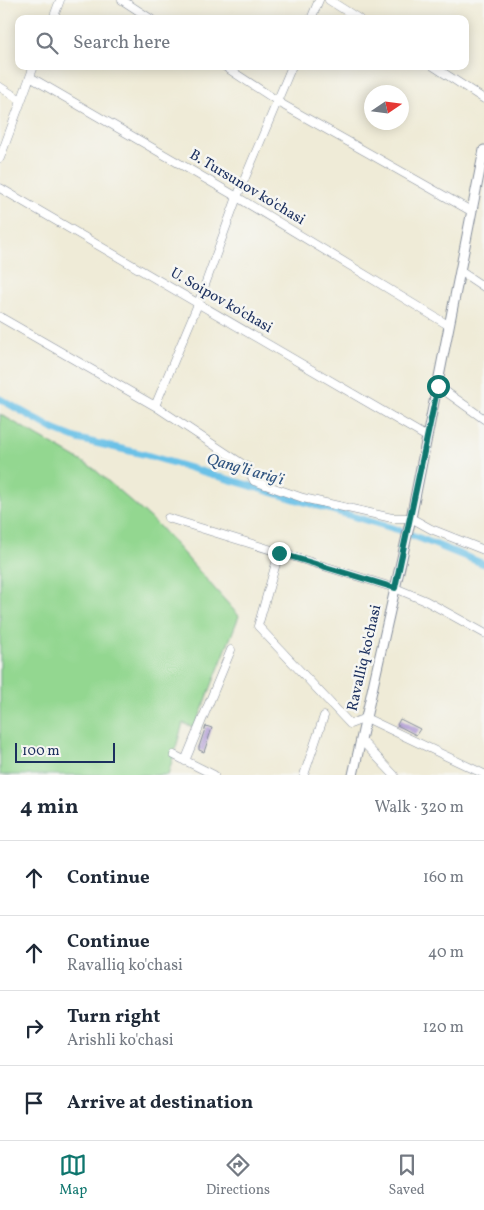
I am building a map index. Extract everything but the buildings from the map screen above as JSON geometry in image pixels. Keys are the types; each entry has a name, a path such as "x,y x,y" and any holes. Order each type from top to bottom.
{"street":[{"path":"54,15 60,0"},
{"path":"122,0 145,15"},
{"path":"313,15 319,0"},
{"path":"329,0 353,15"},
{"path":"0,158 33,70"},
{"path":"230,70 278,101 471,211"},
{"path":"155,406 198,304 237,197 290,70"},
{"path":"439,70 484,99"},
{"name":"B. Tursunov ko'chasi","path":"30,77 237,197 448,325"},
{"path":"0,87 22,100"},
{"name":"Ravalliq ko'chasi","path":"353,775 428,437 448,325 484,157"},
{"name":"U. Soipov ko'chasi","path":"0,188 428,437"},
{"path":"460,271 484,287"},
{"path":"0,317 31,337 155,406 247,467 254,481 303,498 392,518 410,520 484,550"},
{"path":"438,386 484,419"},
{"path":"168,518 395,588 426,601 484,633"},
{"path":"279,553 258,626 350,724 366,718 484,774"},
{"path":"185,760 230,650"},
{"path":"304,775 324,716"},
{"path":"361,740 394,775"},
{"path":"174,755 214,775"}],"green space":[{"path":"0,414 93,468 158,525 239,616 195,728 183,723 168,775 0,775"}],"waterway":[{"name":"Qang'li arig'i","path":"0,399 55,430 78,439 143,454 399,530 484,564"}],"route":[{"path":"279,553 395,588 438,386"}]}
